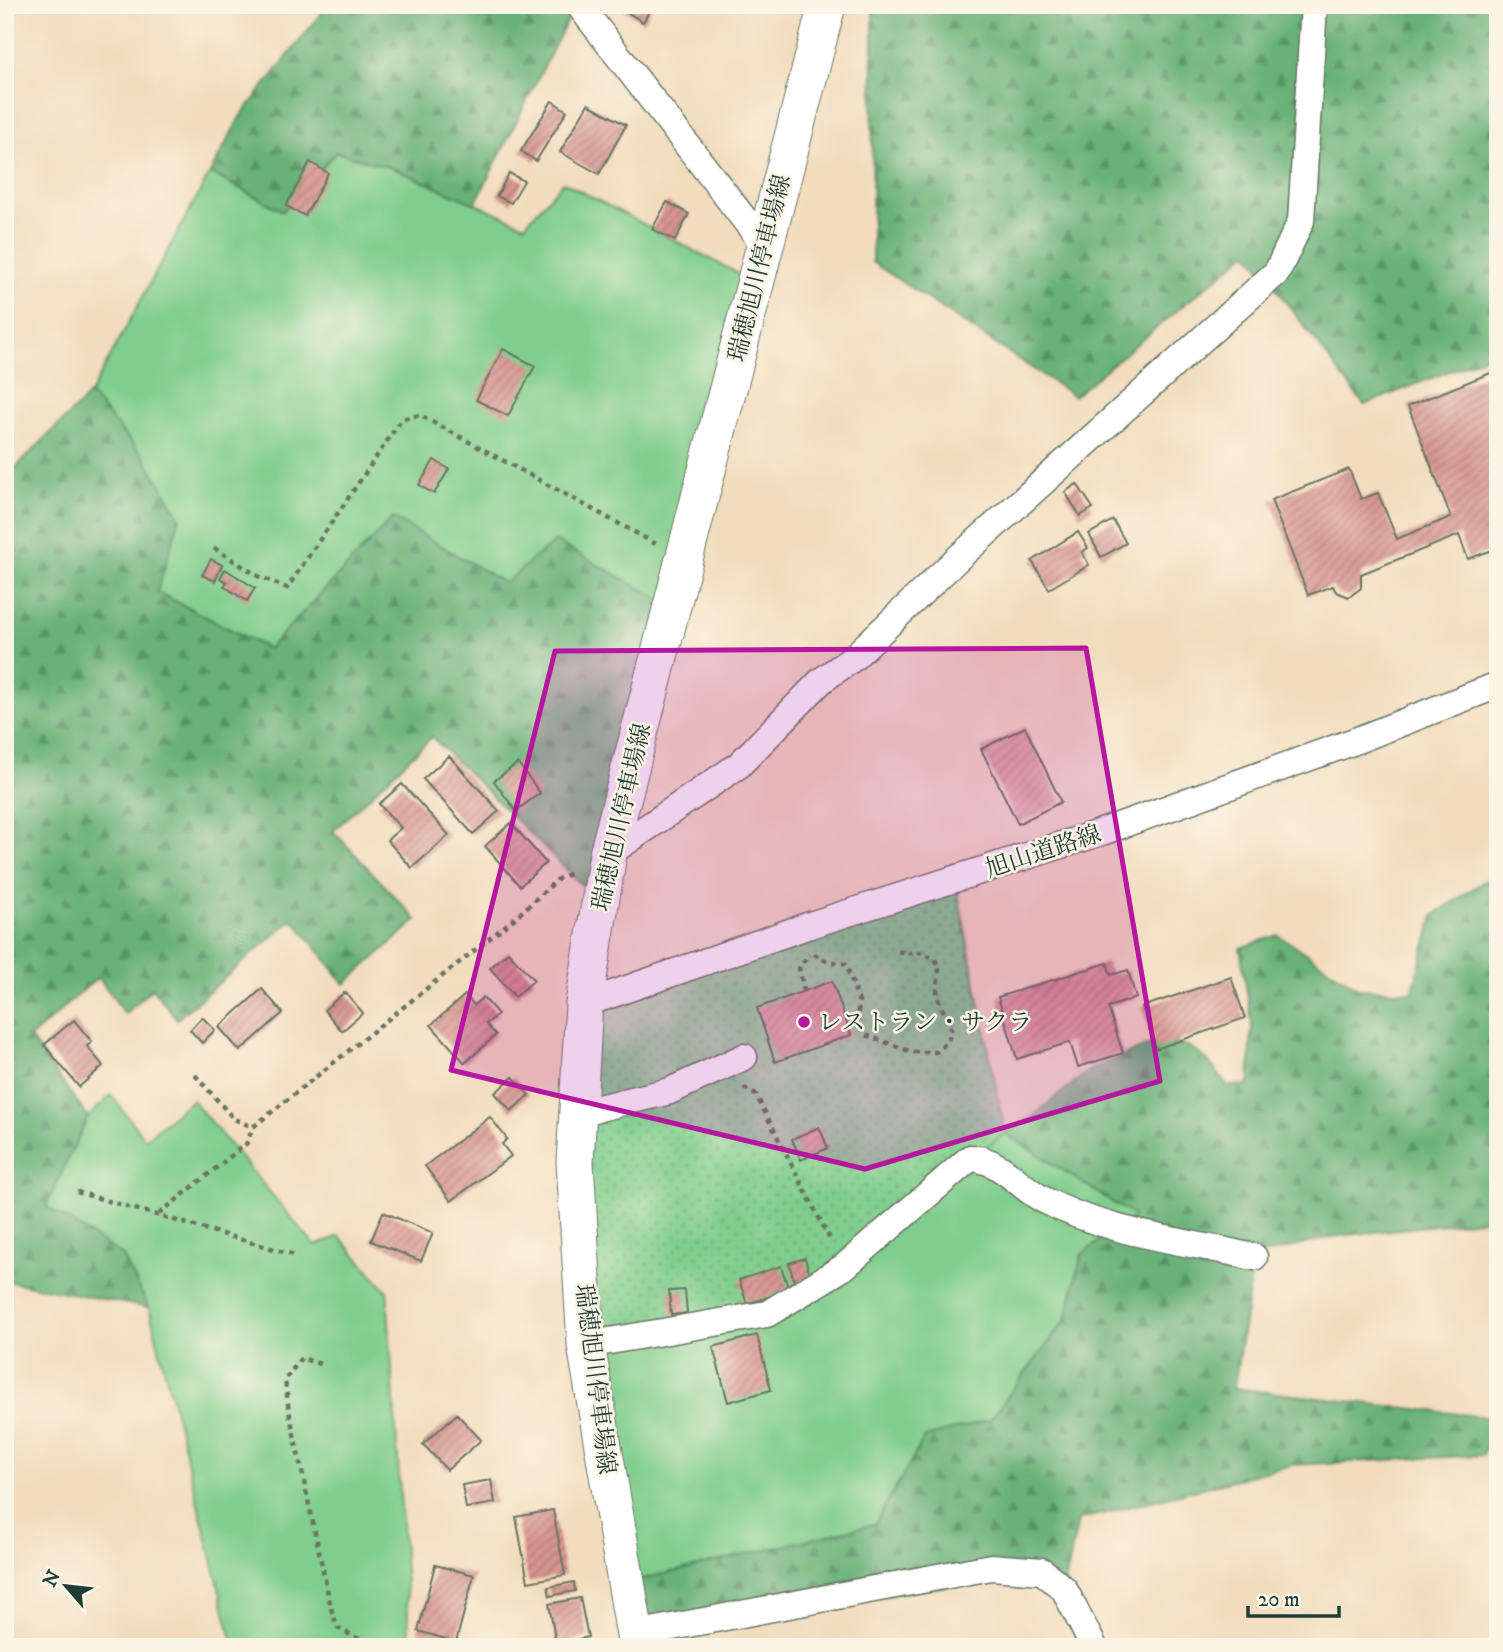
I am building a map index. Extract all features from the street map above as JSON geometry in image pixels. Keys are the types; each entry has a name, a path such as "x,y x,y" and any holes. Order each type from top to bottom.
{"main road":[{"name":"瑞穂旭川停車場線","path":"636,1640 586,1345 575,1162 584,1004 608,854 827,5"}],"street":[{"path":"579,5 765,246"},
{"path":"608,854 739,765 821,681 852,659 956,560 1277,272 1301,221 1314,5"},
{"name":"旭山道路線","path":"584,1004 807,926 1098,833 1355,741 1498,685"},
{"path":"578,1113 670,1091 744,1057"},
{"path":"586,1345 767,1314 844,1267 970,1158 987,1159 1037,1196 1077,1217 1254,1257"},
{"path":"636,1640 991,1567 1042,1572 1064,1589 1094,1647"}],"path":[{"path":"214,548 258,576 287,588 402,419 420,415 684,560"},
{"path":"159,1214 247,1143 253,1127 515,918 558,879 608,854"},
{"path":"811,952 827,961 846,964 859,1002 857,1021 866,1035 912,1052 936,1052 948,1041 951,1030 937,995 939,967 934,958 917,951 908,954 898,951"},
{"path":"195,1075 234,1119 253,1127"},
{"path":"704,1076 734,1082 756,1095 844,1267"},
{"path":"77,1192 298,1256"},
{"path":"320,1364 301,1358 285,1380 332,1612 338,1628 357,1638 392,1647"}],"highlighted area":[{"path":"1086,648 1160,1081 865,1169 451,1070 555,651"}],"green space":[{"path":"328,5 575,5 475,204 395,169 336,152 283,211 210,173 240,117"},
{"path":"873,5 1498,5 1498,364 1492,354 1364,405 1248,252 1074,396 872,262"},
{"path":"336,152 395,169 525,225 563,182 756,283 672,606 505,583 393,518 269,649 157,592 180,517 90,394 210,173 283,211"},
{"path":"90,394 144,457 180,517 157,592 268,649 393,518 505,583 555,541 672,606 600,903 432,737 333,831 417,920 345,984 293,919 177,1019 152,988 125,1014 98,977 30,1038 88,1117 46,1206 123,1256 149,1308 5,1281 5,478"},
{"path":"1498,872 1498,1218 1331,1237 1254,1257 1234,1388 1495,1418 1483,1455 1292,1465 1078,1520 1064,1589 1041,1572 635,1634 626,1583 875,1524 925,1437 990,1420 1066,1319 1082,1254 1134,1216 1005,1133 1034,1115 1091,1069 1163,1039 1190,1047 1208,1061 1228,1086 1249,1085 1252,1025 1240,948 1278,935 1360,989 1412,992 1434,915"},
{"path":"955,879 1005,1133 767,1314 586,1345 584,1004"},
{"path":"111,1095 145,1139 192,1100 315,1246 339,1236 387,1291 410,1647 234,1647 149,1308 123,1256 45,1206 88,1117"},
{"path":"1005,1133 1135,1217 1082,1254 1066,1319 990,1420 925,1437 875,1524 626,1583 604,1341 970,1158"}],"building":[{"path":"616,5 653,5 643,22"},
{"path":"552,101 567,111 536,161 521,151"},
{"path":"588,104 626,125 599,174 560,152"},
{"path":"310,162 328,173 305,216 286,206"},
{"path":"509,173 524,181 511,203 497,196"},
{"path":"667,202 689,214 675,241 652,229"},
{"path":"503,349 535,366 508,416 476,400"},
{"path":"1498,370 1498,548 1468,559 1459,535 1361,574 1361,588 1349,597 1336,592 1333,586 1308,595 1271,500 1349,469 1361,499 1378,493 1397,539 1451,517 1408,406"},
{"path":"434,460 449,469 434,494 419,485"},
{"path":"1077,484 1093,508 1080,516 1065,492"},
{"path":"1113,520 1126,543 1101,557 1089,534"},
{"path":"1078,532 1088,548 1082,552 1089,565 1049,589 1032,561"},
{"path":"211,559 222,565 215,581 202,575"},
{"path":"225,569 255,588 247,601 224,586 227,582 220,578"},
{"path":"1025,727 1061,802 1018,824 981,749"},
{"path":"449,756 499,811 473,834 423,779"},
{"path":"518,763 540,793 516,811 494,781"},
{"path":"402,784 449,835 412,868 387,840 401,828 379,804"},
{"path":"511,823 546,863 520,886 485,846"},
{"path":"508,952 534,980 515,997 490,968"},
{"path":"1107,963 1111,975 1128,970 1136,998 1108,1007 1123,1053 1078,1067 1070,1042 1017,1059 998,997"},
{"path":"1231,977 1245,1018 1156,1049 1142,1007"},
{"name":"レストラン・サクラ","path":"832,981 851,1035 775,1062 757,1008"},
{"path":"262,989 283,1013 240,1051 219,1027"},
{"path":"345,992 363,1013 342,1031 324,1010"},
{"path":"465,995 474,1005 483,997 498,1014 486,1024 496,1035 465,1063 431,1025"},
{"path":"202,1017 215,1030 202,1043 190,1030"},
{"path":"74,1020 92,1042 87,1046 103,1066 79,1087 44,1045"},
{"path":"513,1077 529,1095 511,1111 495,1093"},
{"path":"490,1117 507,1139 502,1144 511,1156 451,1201 425,1166"},
{"path":"819,1127 828,1148 801,1160 792,1139"},
{"path":"383,1212 433,1233 421,1261 371,1241"},
{"path":"805,1258 811,1279 795,1284 789,1263"},
{"path":"781,1266 789,1290 747,1304 739,1280"},
{"path":"685,1290 687,1313 671,1315 669,1291"},
{"path":"757,1335 771,1390 728,1402 713,1347"},
{"path":"457,1414 481,1440 447,1470 423,1444"},
{"path":"491,1480 495,1503 466,1508 462,1485"},
{"path":"553,1510 565,1575 528,1582 516,1517"},
{"path":"435,1565 474,1575 456,1642 418,1631"},
{"path":"574,1582 575,1591 550,1596 548,1587"},
{"path":"580,1598 588,1637 556,1644 549,1604"}],"place":[{"name":"レストラン・サクラ","path":"804,1022"}]}
